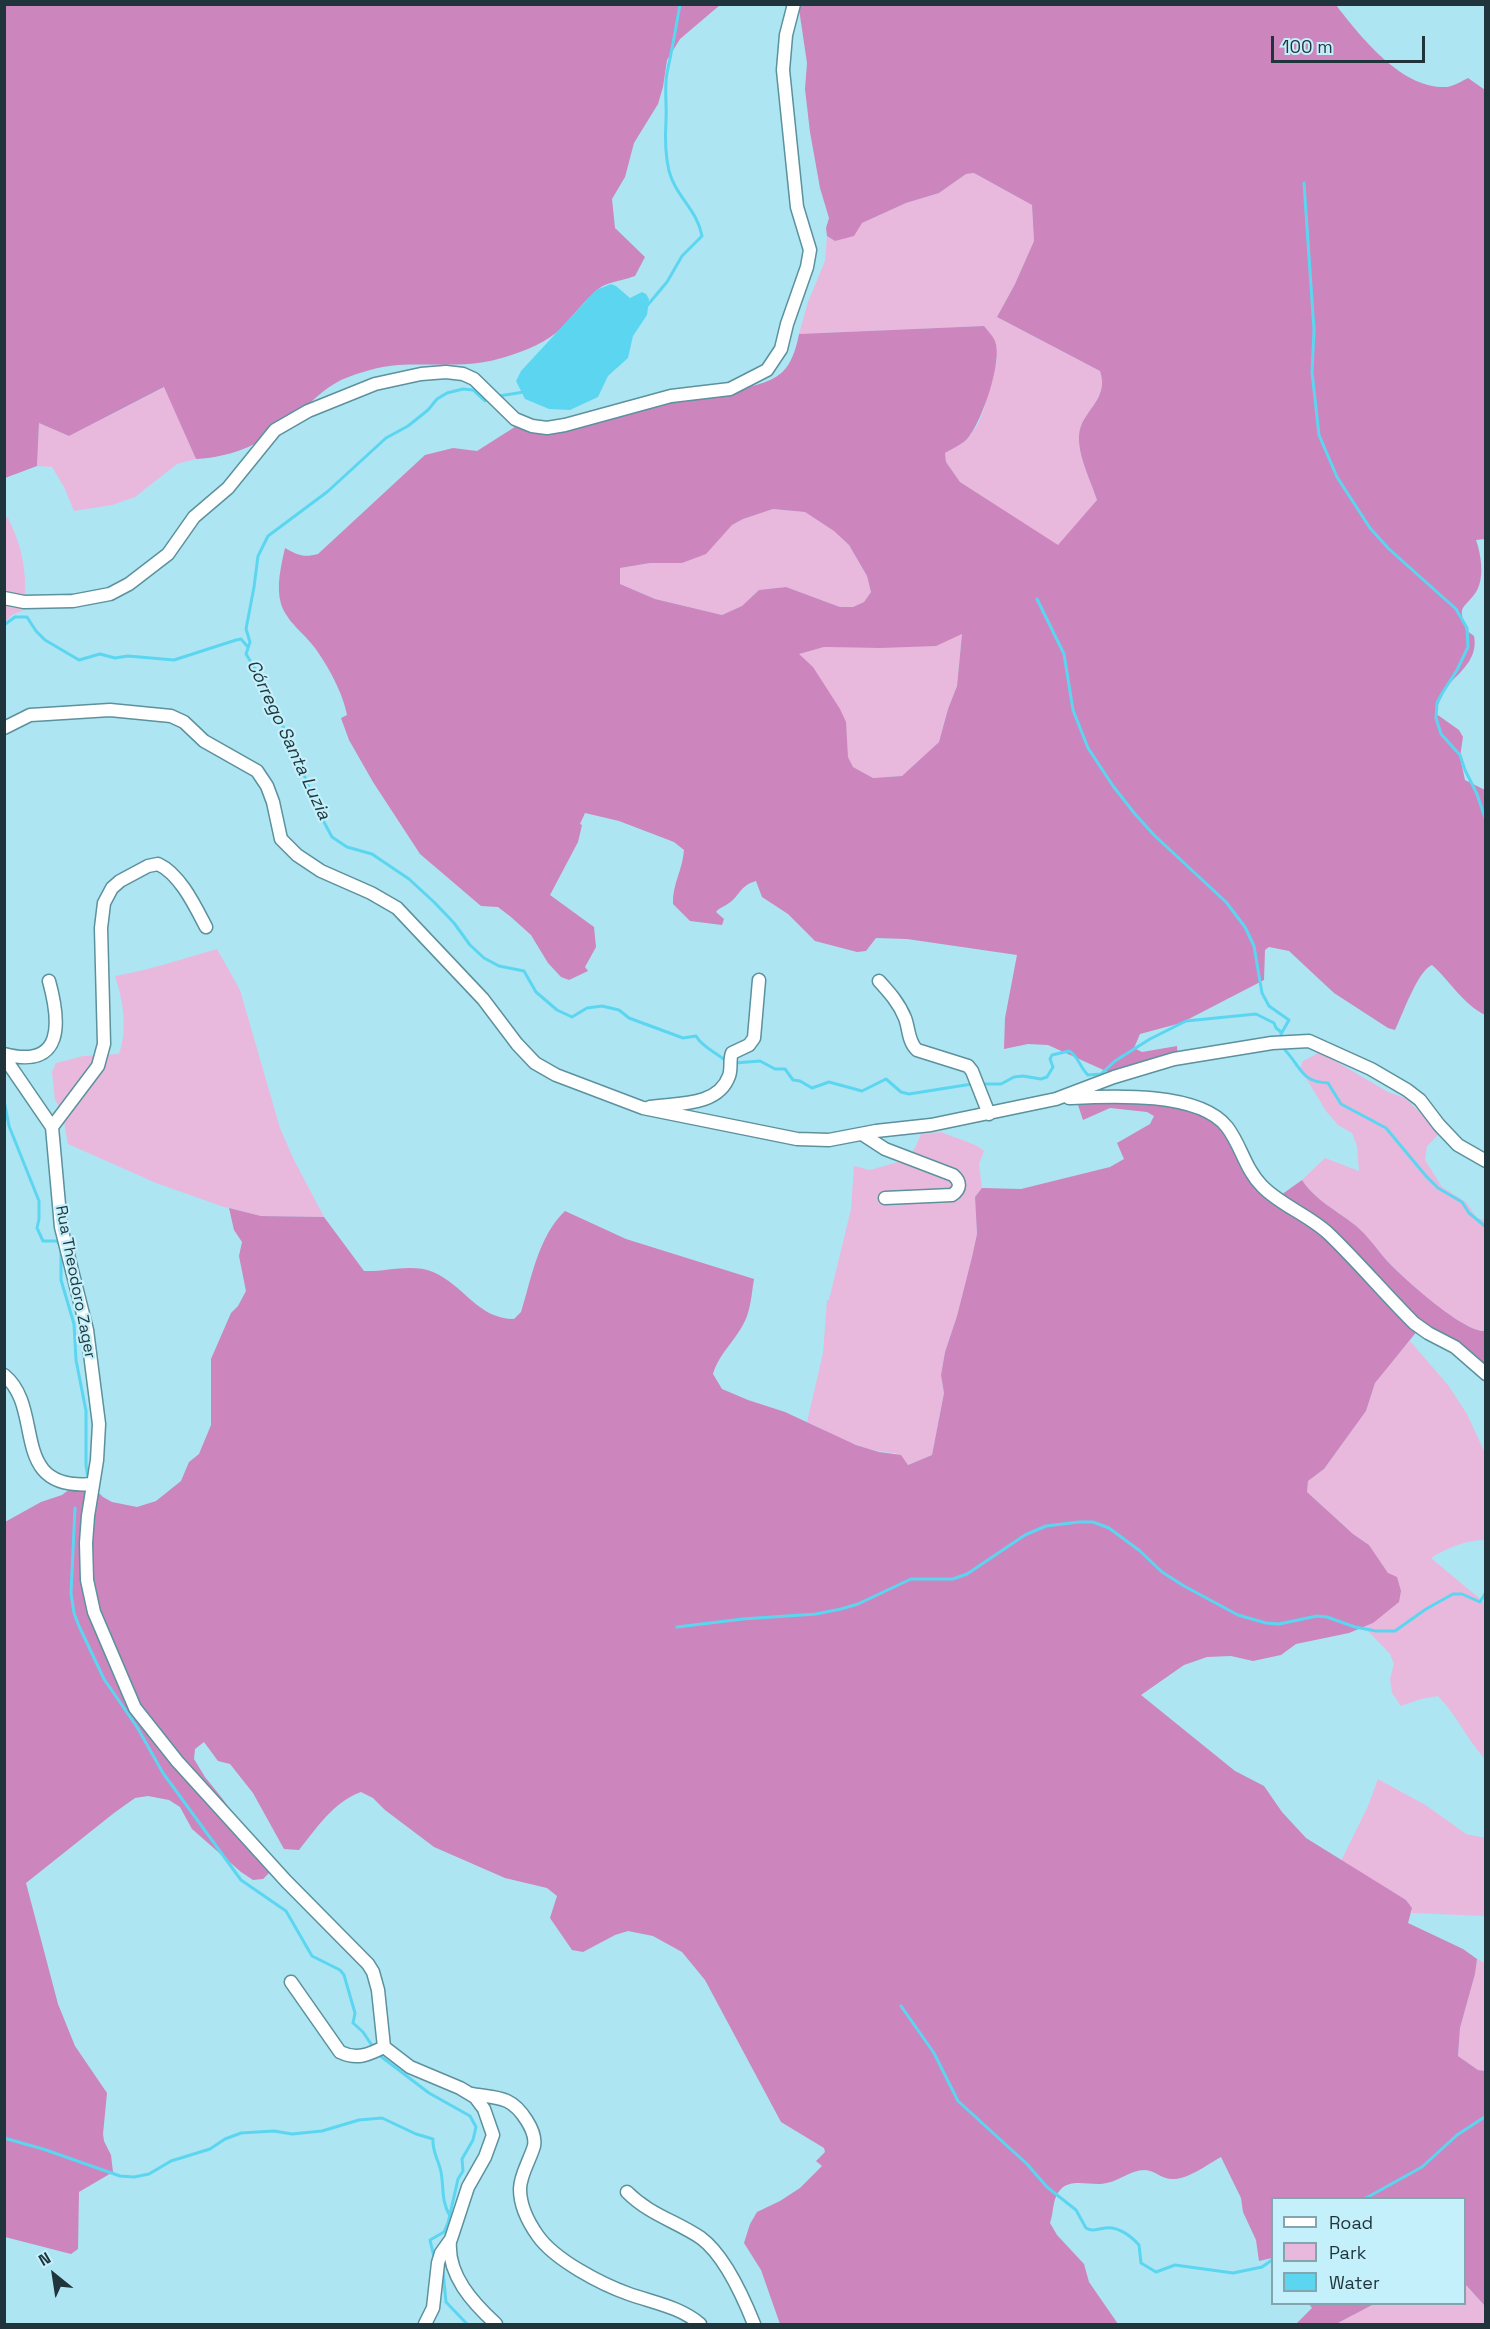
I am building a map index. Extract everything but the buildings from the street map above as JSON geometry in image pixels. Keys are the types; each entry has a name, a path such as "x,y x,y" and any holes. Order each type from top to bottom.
{"street":[{"path":"4,598 35,603 73,601 110,594 129,584 168,554 194,517 228,488 275,430 308,411 375,384 421,374 446,372 463,374 474,379 502,409 515,419 547,428 671,396 730,389 767,370 781,349 787,324 807,267 810,250 796,207 783,70 786,35 794,4"},
{"path":"4,728 30,715 110,711 158,714 171,716 184,722 204,741 257,771 273,802 278,831 288,848 309,865 371,892 397,908 483,999 517,1044 535,1063 556,1075 643,1108 813,1141 931,1125 1056,1099 1114,1077 1174,1059 1272,1042 1309,1041 1328,1052 1371,1069 1407,1090 1420,1100 1458,1145 1485,1161"},
{"path":"52,1127 98,1066 104,1044 101,928 104,903 112,888 136,872 158,864 175,879 206,927"},
{"path":"643,1108 704,1100 725,1084 730,1075 732,1053 749,1046 754,1038 759,980"},
{"path":"4,1055 32,1056 50,1047 57,1022 49,981"},
{"path":"879,981 890,993 905,1018 913,1046 917,1050 968,1066 989,1114"},
{"name":"Rua Theodoro Zager","path":"4,1055 52,1127 61,1227 82,1304 99,1424 97,1460 88,1516 87,1580 94,1612 135,1708 177,1761 286,1881 368,1964 378,1990 384,2047"},
{"path":"1056,1099 1109,1095 1138,1096 1180,1103 1214,1116 1227,1126 1251,1173 1263,1187 1328,1233 1414,1323 1455,1347 1485,1374"},
{"path":"862,1134 885,1149 953,1175 960,1185 952,1195 885,1198"},
{"path":"4,1375 20,1394 36,1457 48,1475 75,1484 92,1484"},
{"path":"291,1982 340,2052 348,2056 363,2056 384,2047 410,2067 470,2094 507,2101 524,2118 535,2143 521,2180 520,2199 525,2213 546,2247 560,2260 626,2293 688,2314 700,2325"},
{"path":"470,2094 484,2109 493,2135 485,2157 468,2187 451,2239 450,2256 455,2273 467,2293 496,2325"},
{"path":"627,2192 638,2203 701,2239 715,2252 742,2298 754,2325"},
{"path":"424,2325 434,2308 441,2253 451,2239"}],"green space":[{"path":"974,173 1032,205 1034,241 997,317 1100,371 1101,390 1084,420 1079,436 1083,460 1097,500 1058,546 960,482 946,462 945,453 967,440 978,424 984,409 997,360 984,326 799,334 808,302 825,261 827,236 835,241 862,223 906,203 939,193 966,174"},
{"path":"165,387 196,459 177,464 135,497 112,505 74,511 52,467 37,466 39,423 69,436"},
{"path":"773,509 805,512 834,531 849,545 867,576 871,592 864,602 853,607 840,607 786,587 759,590 742,606 722,615 655,599 620,584 620,568 650,563 682,563 732,525"},
{"path":"5,516 8,518 21,551 25,586 24,610 12,615 5,622"},
{"path":"962,633 957,686 939,742 902,776 873,778 853,767 848,757 846,741 798,654 824,647 880,648"},
{"path":"217,949 240,990 280,1128 324,1217 261,1216 221,1206 156,1183 68,1144 62,1111 55,1100 52,1072 56,1063 83,1056 119,1054 124,1025 115,976"},
{"path":"1320,1052 1388,1092 1405,1098 1441,1132 1427,1146 1425,1160 1442,1187 1466,1202 1477,1218 1485,1220 1485,1331 1464,1324 1423,1294 1392,1266 1360,1229 1319,1199 1302,1180 1325,1158 1359,1171 1357,1146 1352,1133 1338,1125 1326,1111 1300,1068 1303,1061"},
{"path":"941,1132 971,1143 984,1151 979,1164 982,1188 975,1197 977,1234 972,1257 945,1352 941,1375 944,1393 932,1455 907,1465 896,1453 861,1446 807,1422 823,1353 827,1300 829,1300 851,1209 854,1166 870,1170 905,1160 915,1148 921,1134"},
{"path":"1410,1341 1448,1385 1467,1414 1485,1453 1485,1540 1457,1545 1431,1558 1485,1603 1485,1759 1438,1696 1401,1706 1392,1693 1390,1679 1394,1664 1390,1654 1364,1627 1373,1623 1388,1573 1369,1545 1353,1534 1307,1492 1308,1481 1324,1469 1366,1411 1375,1383 1399,1351"},
{"path":"1378,1779 1427,1806 1466,1834 1485,1838 1485,1916 1412,1913 1412,1908 1406,1900 1341,1861 1368,1806"},
{"path":"1477,1959 1485,1963 1485,2071 1478,2070 1458,2056 1460,2028"},
{"path":"1466,2285 1485,2306 1485,2324 1336,2324 1372,2305 1466,2305"}],"shaded area":[{"path":"5,5 720,5 680,39 667,60 658,104 634,143 625,177 612,199 615,228 645,257 635,276 600,288 550,337 521,352 486,362 391,366 354,375 328,388 284,426 261,441 237,451 210,458 196,459 164,387 69,436 39,423 37,466 5,478"},
{"path":"796,5 1336,5 1370,45 1398,71 1430,86 1447,87 1468,78 1485,90 1485,539 1476,540 1481,566 1479,586 1462,611 1466,630 1474,636 1474,650 1469,662 1446,689 1435,713 1459,730 1463,737 1460,757 1465,780 1485,790 1485,1015 1463,999 1432,965 1421,975 1395,1030 1388,1028 1334,993 1289,951 1269,947 1265,950 1264,980 1181,1023 1140,1034 1134,1048 1142,1052 1177,1046 1178,1064 1108,1072 1048,1045 1028,1044 1004,1049 1005,1018 1017,955 907,939 876,938 866,951 857,952 815,941 788,914 762,897 756,881 743,888 733,900 716,912 724,919 722,925 690,921 673,904 674,890 684,850 674,842 619,821 585,813 580,824 582,825 578,842 550,895 594,927 596,947 585,967 588,971 569,980 561,977 548,963 531,935 511,917 498,907 481,906 420,854 373,782 349,740 341,718 347,715 339,689 315,648 291,622 284,610 281,604 279,583 285,548 301,555 318,554 425,455 453,448 477,451 529,418 541,423 575,424 613,418 662,406 672,402 676,394 735,389 765,382 786,368 791,360 799,334 984,326 994,339 997,350 990,391 974,430 961,444 945,453 946,462 960,482 1058,545 1097,500 1083,460 1079,436 1084,420 1101,390 1100,371 997,317 1034,241 1032,205 974,173 966,174 939,193 906,203 862,223 854,236 835,241 827,236 826,228 829,218 820,188 810,132 805,89 807,63 799,9","holes":["773,509 805,512 834,531 849,545 867,576 871,592 864,602 853,607 840,607 786,587 759,590 742,606 722,615 655,599 620,584 620,568 650,563 682,563 706,554 732,525","962,634 957,686 939,742 902,776 873,778 853,767 848,757 846,722 840,709 813,667 799,654 824,647 936,646"]},
{"path":"1084,1099 1205,1108 1254,1166 1267,1186 1281,1195 1302,1180 1319,1199 1360,1229 1392,1266 1423,1294 1464,1324 1485,1331 1485,1364 1468,1351 1418,1330 1375,1383 1366,1411 1324,1469 1308,1481 1307,1492 1353,1534 1369,1545 1388,1573 1397,1577 1401,1591 1399,1602 1373,1623 1349,1633 1296,1644 1281,1655 1253,1661 1231,1656 1207,1657 1184,1665 1141,1695 1235,1771 1264,1786 1282,1812 1306,1838 1406,1900 1412,1908 1408,1923 1463,1949 1477,1959 1460,2028 1458,2056 1478,2070 1485,2071 1485,2306 1466,2285 1466,2197 1271,2197 1271,2258 1259,2261 1256,2240 1243,2212 1241,2198 1221,2157 1190,2175 1177,2179 1168,2179 1148,2170 1139,2171 1107,2183 1070,2184 1058,2193 1050,2223 1057,2235 1084,2264 1089,2282 1118,2324 780,2324 761,2270 744,2243 750,2224 757,2212 800,2188 822,2166 816,2161 825,2152 824,2148 781,2122 705,1980 682,1952 653,1936 628,1931 615,1935 583,1952 572,1950 550,1918 557,1896 547,1888 505,1878 434,1847 385,1810 373,1798 361,1792 351,1796 334,1809 299,1850 284,1849 253,1793 230,1764 218,1761 204,1742 195,1749 194,1759 269,1864 269,1873 263,1879 253,1880 241,1872 192,1829 180,1807 169,1800 148,1796 135,1798 26,1883 58,2004 75,2046 107,2093 103,2134 111,2155 113,2172 79,2192 78,2249 71,2254 5,2237 5,1522 70,1489 94,1488 112,1502 137,1507 156,1501 181,1481 189,1462 199,1454 211,1425 211,1359 231,1313 238,1306 246,1291 239,1256 242,1242 234,1230 229,1208 261,1216 324,1217 364,1271 425,1269 444,1278 481,1308 501,1318 514,1319 521,1312 542,1245 556,1221 565,1211 626,1239 754,1279 744,1324 720,1358 713,1374 722,1389 785,1412 856,1445 879,1452 901,1455 908,1465 932,1455 944,1393 941,1375 945,1352 957,1316 977,1234 975,1197 982,1188 1021,1189 1110,1167 1124,1159 1117,1143 1150,1124 1154,1116 1147,1112 1110,1108 1083,1120 1078,1105"},
{"path":"1310,2305 1372,2305 1336,2324 1296,2324 1312,2308"}],"water":[{"path":"611,284 630,298 642,292 649,299 647,315 633,336 628,358 608,376 598,397 570,410 549,409 525,399 516,381 521,371 596,290"}],"waterway":[{"path":"646,307 667,282 682,256 702,236 696,218 672,180 666,152 666,79 680,4"},
{"path":"1304,183 1314,330 1312,372 1319,435 1337,477 1370,528 1389,549 1456,609 1467,628 1468,647 1437,703 1436,718 1441,734 1460,755 1486,821"},
{"name":"Córrego Santa Luzia","path":"485,401 473,390 463,389 447,393 437,399 428,410 408,426 386,438 327,492 268,536 258,556 246,629 250,642 246,654 297,756 317,809 332,837 347,847 372,854 409,879 454,923 470,945 484,958 499,966 524,971 536,992 557,1010 572,1017 587,1008 602,1006 619,1010 629,1018 683,1038 696,1036 706,1047 726,1061"},
{"path":"499,396 524,392"},
{"path":"1037,599 1064,654 1073,710 1088,748 1135,814 1154,835 1226,902 1245,927 1254,946 1262,993 1269,1006 1289,1020 1281,1034"},
{"name":"Córrego Santa Luzia","path":"4,625 15,617 27,617 45,640 79,660 100,654 115,658 128,656 174,660 241,639 247,646"},
{"name":"Córrego Santa Luzia","path":"984,1084 1001,1084 1014,1077 1041,1079 1047,1077 1053,1067 1050,1059 1052,1055 1069,1051 1075,1055 1088,1075 1101,1074 1115,1061 1150,1039 1186,1021 1256,1014 1274,1023 1282,1036"},
{"name":"Córrego Santa Luzia","path":"1284,1049 1306,1076 1312,1080 1328,1083 1341,1104 1386,1128 1438,1188 1462,1202 1469,1213 1486,1227"},
{"name":"Córrego Santa Luzia","path":"735,1063 760,1061 775,1069 785,1069 793,1080 812,1088 829,1082 862,1091 886,1079 901,1092 909,1094 972,1084"},
{"path":"4,1100 9,1126 39,1201 37,1228 43,1241 57,1241 61,1247 61,1280 74,1324 76,1360 86,1411 88,1479"},
{"path":"75,1508 71,1593 74,1613 104,1679 137,1727 163,1773 241,1880 286,1911 312,1956 340,1970 344,1975 355,2013 353,2023 363,2032 373,2047"},
{"path":"677,1627 743,1619 816,1614 841,1609 858,1604 911,1579 953,1579 967,1574 1025,1535 1046,1526 1079,1522 1093,1522 1109,1528 1140,1551 1162,1572 1184,1586 1238,1615 1266,1623 1279,1624 1317,1616 1327,1617 1355,1627 1376,1631 1395,1631 1426,1609 1453,1594 1462,1594 1480,1602 1486,1592"},
{"path":"901,2006 934,2053 958,2101 1027,2164 1047,2187 1076,2210 1086,2228 1093,2230 1110,2228 1124,2232 1139,2245 1141,2263 1156,2272 1175,2265 1233,2273 1262,2267 1271,2261"},
{"path":"379,2055 429,2093 470,2116 476,2127 473,2140 462,2159 463,2171 458,2179 448,2223 444,2232 430,2240 434,2257"},
{"path":"1368,2197 1422,2167 1457,2135 1486,2116"},
{"path":"4,2138 120,2176 134,2177 149,2174 171,2161 210,2149 225,2139 241,2133 274,2131 292,2134 322,2131 359,2120 382,2118 416,2134 433,2139 441,2172 444,2200 450,2216"},
{"path":"443,2272 446,2302 467,2324"}]}
